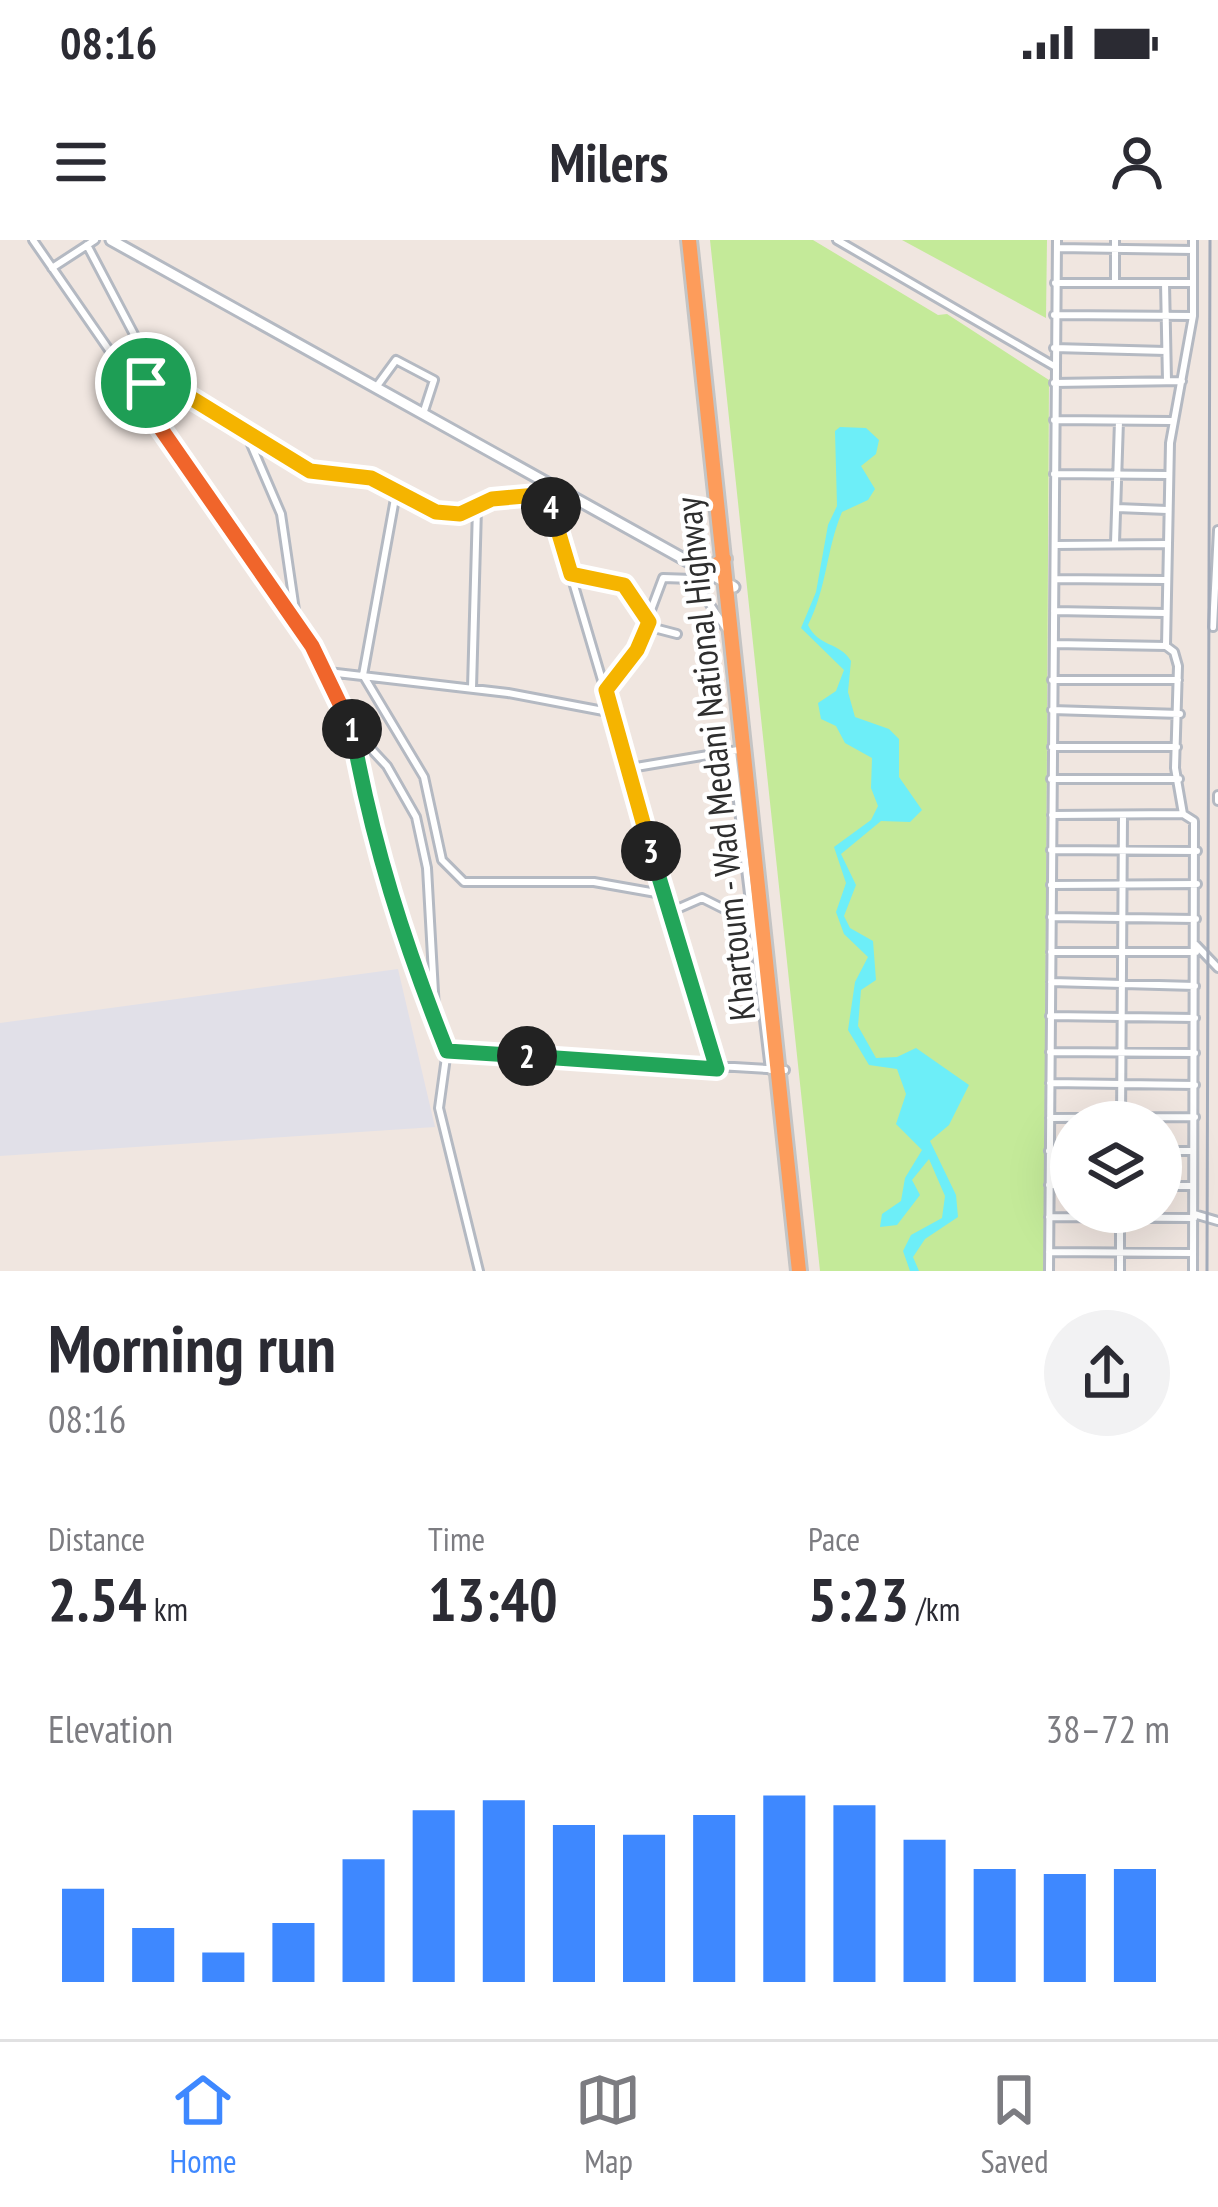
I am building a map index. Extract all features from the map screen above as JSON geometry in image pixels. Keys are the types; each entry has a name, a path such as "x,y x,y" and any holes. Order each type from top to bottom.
{"highway":[{"name":"Khartoum - Wad Medani National Highway","path":"693,240 730,585 738,750 802,1271"},
{"name":"Khartoum - Wad Medani National Highway","path":"693,240 777,1070"},
{"path":"707,573 724,559"}],"street":[{"path":"33,240 328,672 353,730 358,784 375,846 417,979 447,1051 439,1108 478,1271"},
{"path":"111,240 546,489 730,585"},
{"path":"837,240 1054,366"},
{"path":"1183,814 1178,680 1176,657 1166,646 1165,580 1172,421 1193,316 1193,240"},
{"path":"52,268 91,243 159,382 310,471 371,478 436,512 460,514 492,499 546,489"},
{"path":"1050,1101 1057,244 1193,250"},
{"path":"1114,283 1115,245"},
{"path":"1055,283 1193,283"},
{"path":"1166,283 1167,381"},
{"path":"1054,315 1193,316"},
{"path":"1054,348 1166,351"},
{"path":"375,389 396,360 417,370 435,383 422,416"},
{"path":"1054,383 1182,381"},
{"path":"134,390 159,382"},
{"path":"1054,420 1172,421"},
{"path":"1115,543 1119,421"},
{"path":"245,432 281,514 299,627"},
{"path":"1054,474 1168,475"},
{"path":"546,489 717,1069"},
{"path":"396,494 363,675 424,777 442,860 459,880 613,883 662,894"},
{"path":"472,688 477,508"},
{"path":"1117,508 1167,510"},
{"path":"1213,627 1218,530"},
{"path":"1055,544 1166,544"},
{"path":"571,574 624,585 649,622 677,634"},
{"path":"606,690 637,650 662,580 686,577 704,590 732,638"},
{"path":"1055,580 1165,580"},
{"path":"1054,611 1165,613"},
{"path":"1054,644 1166,646"},
{"path":"328,672 472,688 614,713"},
{"path":"1052,680 1178,680"},
{"path":"1052,710 1180,714"},
{"path":"353,730 388,766 416,818 429,881 439,1030"},
{"path":"1052,747 1178,747"},
{"path":"630,768 738,750"},
{"path":"1052,779 1179,779"},
{"path":"1052,815 1183,814 1194,820 1193,1271"},
{"path":"1122,1101 1123,815"},
{"path":"1051,850 1197,851"},
{"path":"1051,885 1197,884"},
{"path":"669,913 702,898 728,911 755,910"},
{"path":"1051,917 1196,920"},
{"path":"1051,952 1196,948 1218,968"},
{"path":"1051,982 1195,986"},
{"path":"1050,1016 1195,1018"},
{"path":"447,1051 777,1070"},
{"path":"1050,1052 1195,1053"},
{"path":"1050,1083 1195,1085"},
{"path":"1182,1118 1195,1117"},
{"path":"1049,1271 1050,1118"},
{"path":"1182,1151 1195,1151"},
{"path":"1182,1186 1194,1186"},
{"path":"1182,1216 1218,1221"},
{"path":"1120,1233 1120,1271"},
{"path":"1049,1252 1193,1253"}],"shaded area":[{"path":"398,969 435,1127 0,1156 0,1023"}],"green space":[{"path":"710,240 813,240 938,315 947,314 1049,380 1044,1271 820,1271"},
{"path":"902,240 1047,240 1046,318"}],"water":[{"path":"866,428 879,440 876,454 861,466 875,489 868,500 842,512 808,625 851,661 848,692 855,717 889,729 899,739 899,777 922,810 910,822 881,821 841,854 856,885 844,916 850,928 873,941 876,980 861,990 858,1026 876,1058 897,1057 916,1048 969,1085 949,1125 930,1141 956,1195 958,1217 925,1239 913,1257 919,1271 910,1271 903,1251 911,1235 942,1218 945,1196 929,1159 912,1180 920,1195 897,1225 880,1227 882,1214 901,1201 905,1178 922,1150 896,1124 906,1094 897,1069 869,1065 848,1030 855,982 868,957 844,934 836,912 846,883 834,847 871,820 878,806 871,788 872,758 845,743 836,726 821,719 818,703 836,691 844,670 801,628 816,592 828,525 837,506 835,431"}],"railway":[{"path":"1207,1271 1210,240"}],"route":[{"path":"159,382 183,393 310,471 371,478 436,512 460,514 492,499 548,494 571,574 604,578 628,589 649,622 637,650 606,690 717,1069 447,1051 407,951 361,796 353,730 334,684 286,606 134,390 146,383 159,382"}]}
